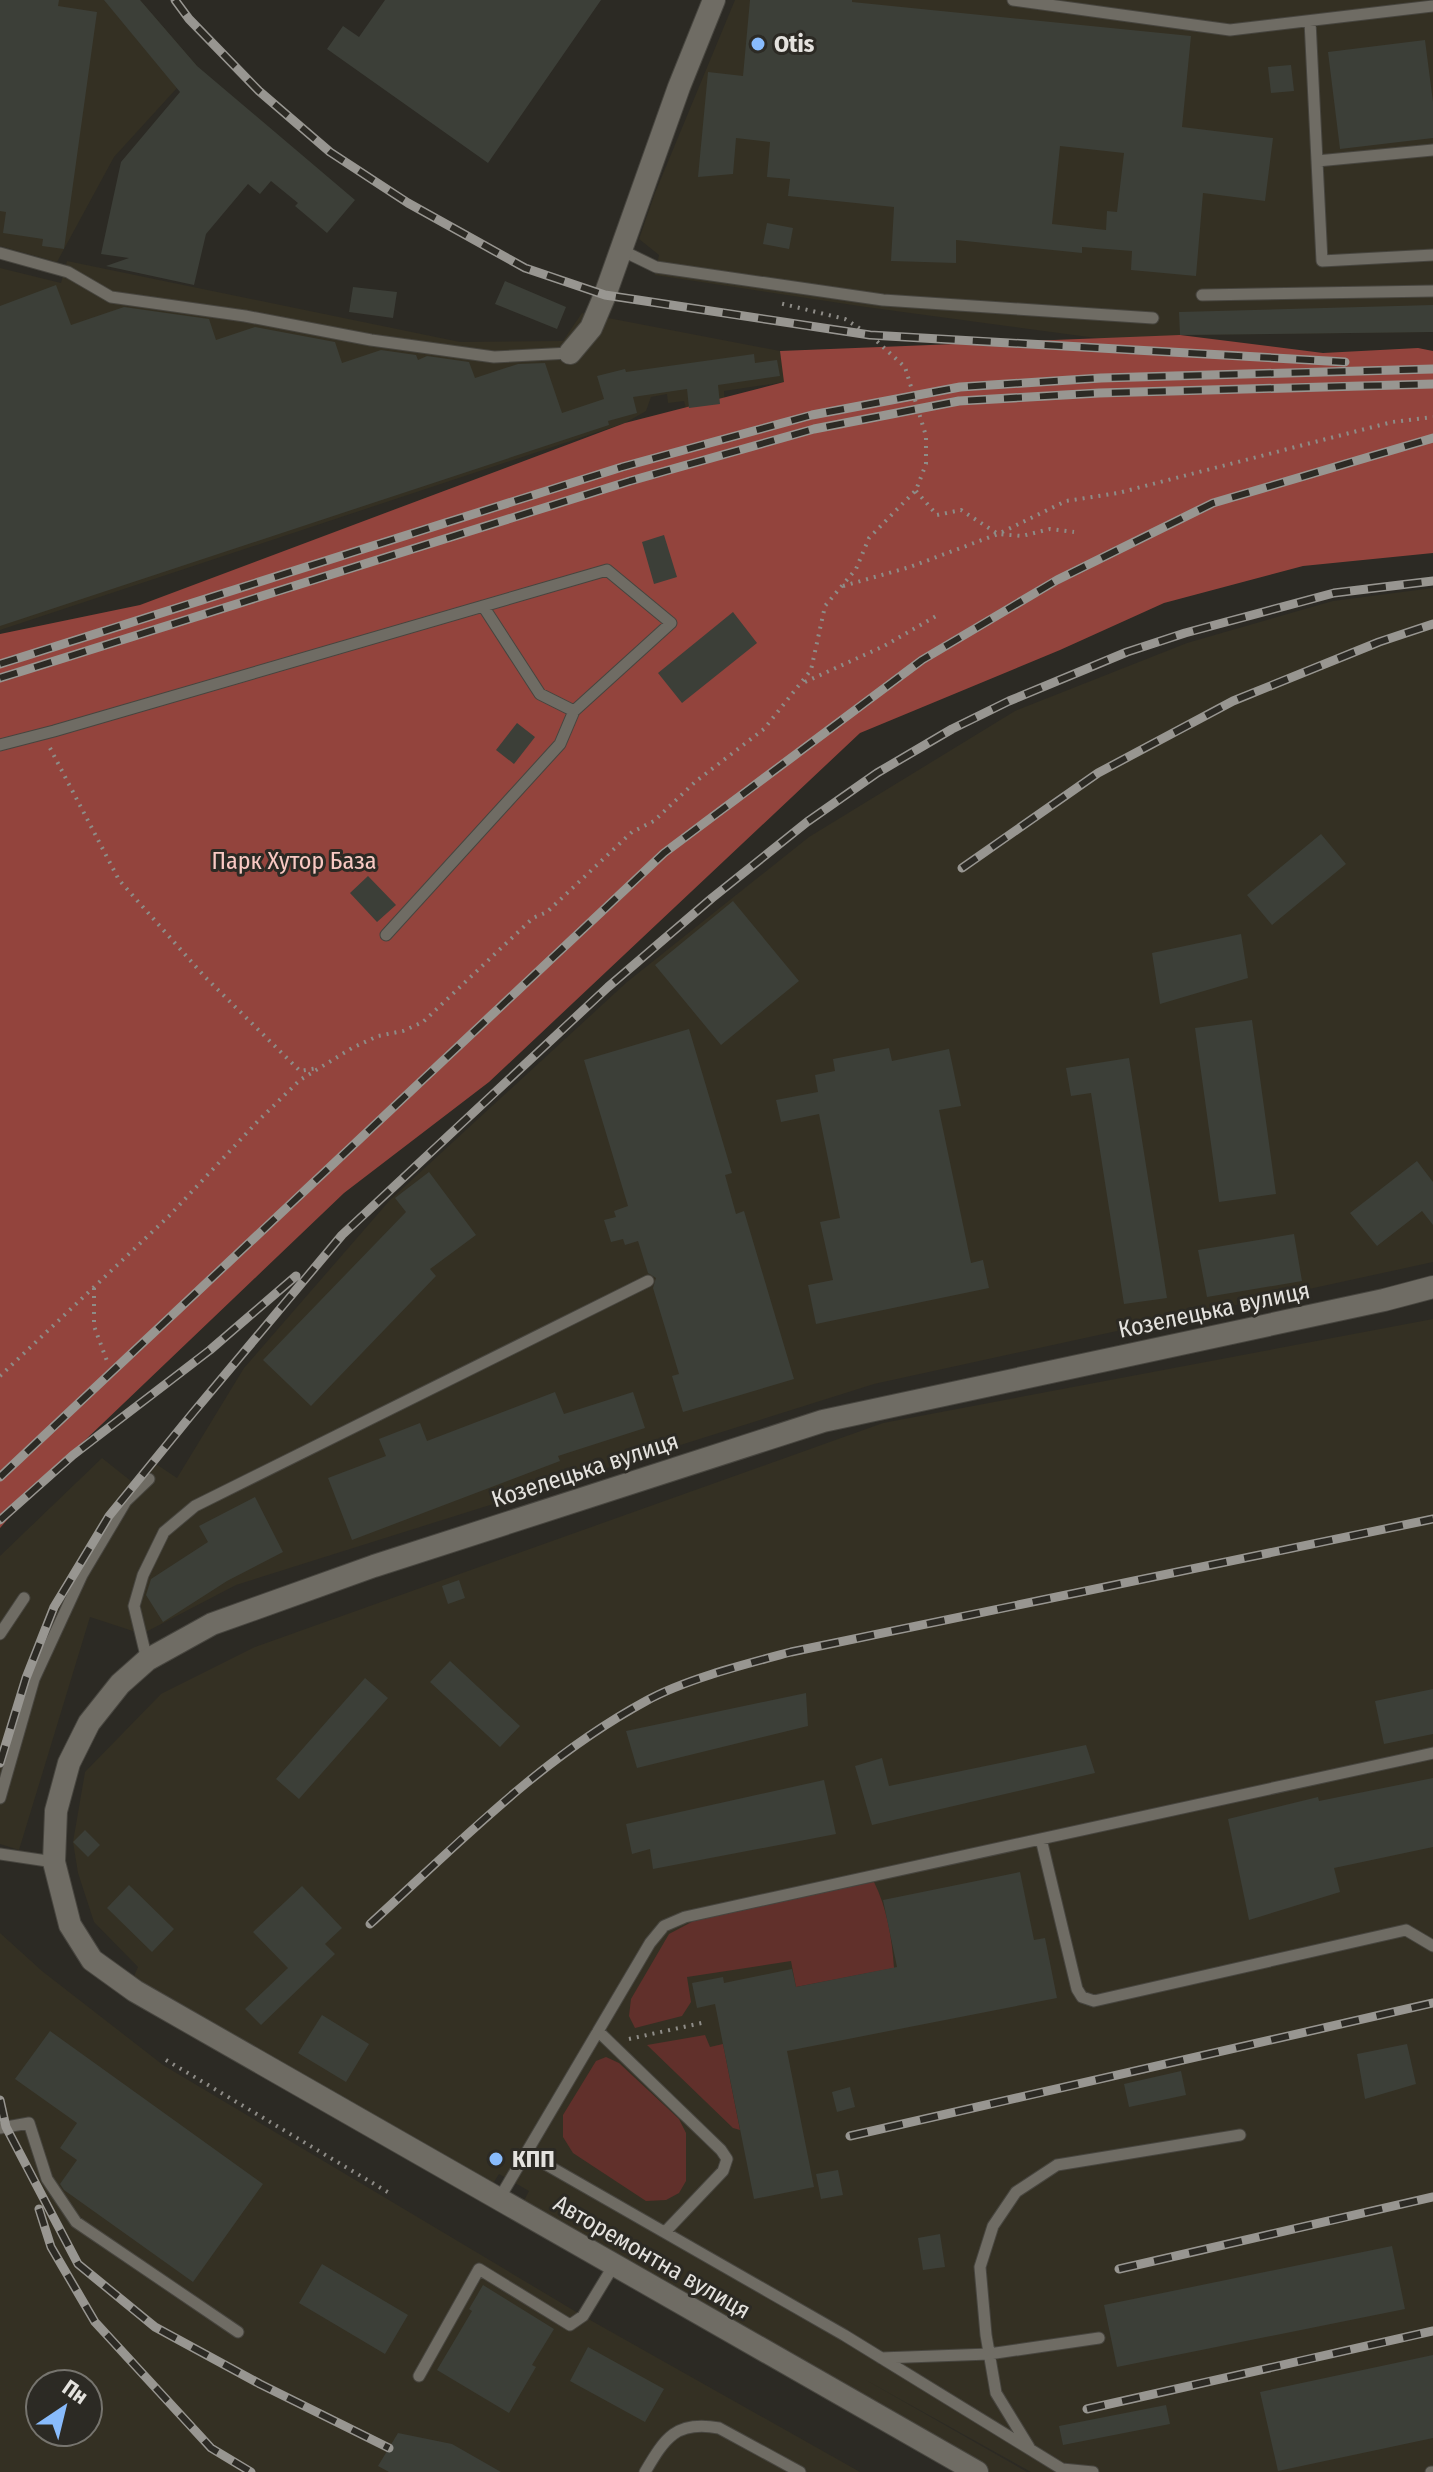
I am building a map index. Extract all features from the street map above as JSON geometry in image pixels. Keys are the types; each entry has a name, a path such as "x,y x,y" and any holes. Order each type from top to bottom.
{"street":[{"path":"570,353 591,328 714,0"},
{"name":"Козелецька вулиця","path":"135,1991 92,1960 70,1925 54,1862 56,1811 69,1763 89,1723 120,1684 147,1660 212,1624 374,1566 823,1421 1433,1287"},
{"name":"Авторемонтна вулиця","path":"135,1991 977,2472"}],"lane":[{"path":"1013,0 1230,30 1433,6"},
{"path":"1310,21 1322,261 1433,255"},
{"path":"1317,161 1433,150"},
{"path":"621,250 656,267 883,300 1153,318"},
{"path":"0,253 68,272 111,297 494,357 570,353"},
{"path":"1202,295 1433,291"},
{"path":"0,745 607,570 671,623 574,711 560,744 386,935"},
{"path":"483,606 540,694 574,711"},
{"path":"147,1660 134,1606 143,1575 164,1532 195,1506 648,1281"},
{"path":"0,1798 34,1679 82,1575 126,1501 149,1479"},
{"path":"0,1634 24,1598"},
{"path":"499,2199 650,1943 664,1926 685,1917 1433,1753"},
{"path":"1041,1839 1077,1989 1082,1997 1094,2001 1406,1930 1433,1946"},
{"path":"0,1854 54,1862"},
{"path":"598,2031 727,2159 723,2171 665,2232"},
{"path":"0,2128 29,2123 47,2179 76,2222 238,2332"},
{"path":"1032,2450 996,2393 989,2354 980,2267 993,2226 1016,2192 1057,2165 1240,2135"},
{"path":"526,2153 881,2358 1062,2469 1093,2472"},
{"path":"419,2376 479,2269 570,2325 583,2316 614,2265"},
{"path":"881,2358 989,2354 1099,2338"},
{"path":"645,2472 663,2440 675,2431 705,2425 719,2428 800,2472"}],"path":[{"path":"0,1376 170,1215 300,1080 352,1048 423,1022 533,918 547,912 632,832 654,821 695,782 764,729 803,683 811,670 825,606 856,569 869,538 916,490 926,464 926,436 905,367 870,335 845,319 769,301"},
{"path":"841,586 910,567 998,534 1066,501 1118,493 1392,422 1433,417"},
{"path":"916,490 937,515 961,510 998,534 1022,536 1050,529 1074,532"},
{"path":"803,683 884,646 936,616"},
{"path":"42,734 119,880 205,977 300,1071 321,1068"},
{"path":"94,1288 94,1326 107,1361"},
{"path":"611,2043 706,2022"},
{"path":"166,2060 391,2194"}],"shaded area":[{"path":"0,0 140,0 197,66 114,157 57,262 0,246"},
{"name":"Otis","path":"735,0 1433,0 1433,332 1181,335 1178,349 655,275 659,255 639,239"},
{"path":"67,261 460,342 563,341 582,313 780,351 785,382 724,391 725,407 687,412 684,401 668,403 667,394 651,397 646,411 625,423 0,630 0,268 61,283"},
{"path":"1433,588 1433,1262 874,1384 236,1585 142,1634 90,1617 19,1850 0,1844 0,1556 102,1458 136,1485 156,1464 177,1478 244,1368 390,1200 627,982 809,837 1015,711 1187,643 1333,601"},
{"path":"1433,1319 1433,2472 1031,2472 864,2379 1027,2472 966,2472 515,2218 529,2191 499,2174 489,2190 127,1992 138,1967 94,1922 78,1873 73,1842 85,1772 161,1694 255,1647 883,1423"},
{"path":"874,1882 888,1924 894,1968 796,1987 791,1961 687,1977 691,2002 682,2016 635,2028 629,2016 631,1999 669,1934 701,1917"},
{"path":"0,1933 42,1971 163,2065 583,2316 860,2472 0,2472"},
{"path":"705,2035 710,2047 723,2044 740,2130 733,2128 647,2045"},
{"path":"606,2057 619,2063 679,2119 686,2133 686,2181 679,2193 666,2200 646,2201 573,2153 563,2137 563,2115 596,2061"}],"green space":[{"name":"Парк Хутор База","path":"1180,335 1323,353 1418,348 1433,351 1433,553 1303,566 1164,603 860,733 489,1082 344,1193 35,1488 0,1528 0,634 140,605 625,423 784,382 780,351"}],"building":[{"path":"0,0 59,0 58,6 97,12 64,249 42,246 43,239 3,233 6,212 0,211"},
{"path":"104,0 140,0 197,66 355,200 327,233 271,181 260,194 248,184 206,234 194,285 106,266 129,258 101,254 121,162 180,92"},
{"path":"385,0 601,0 488,163 327,49 343,26 359,37"},
{"path":"750,0 852,0 1191,36 1182,127 1273,138 1265,201 1203,193 1196,276 1131,270 1132,251 1082,247 1082,253 956,240 956,263 891,261 894,207 788,196 790,179 767,177 770,142 736,138 733,174 698,177 708,72 743,76","holes":["1060,146 1124,153 1117,212 1107,211 1106,230 1052,224"]},
{"path":"1425,40 1433,102 1433,138 1340,149 1328,52"},
{"path":"1291,65 1294,91 1271,93 1268,67"},
{"path":"767,223 793,228 789,249 763,244"},
{"path":"505,281 566,307 557,329 495,304"},
{"path":"56,285 71,325 124,307 209,319 216,340 255,327 335,342 342,363 381,350 416,355 418,360 427,356 469,362 475,378 518,364 545,363 562,413 604,399 597,376 625,369 626,372 754,354 755,363 777,360 780,376 718,385 720,404 689,408 687,389 633,397 637,413 608,421 609,425 0,626 0,306"},
{"path":"353,287 397,292 393,318 349,312"},
{"path":"1433,305 1433,332 1180,335 1179,312"},
{"path":"664,535 677,577 654,584 642,542"},
{"path":"733,612 757,643 682,703 658,673"},
{"path":"517,723 535,737 514,764 496,750"},
{"path":"1321,834 1346,864 1272,925 1247,895"},
{"path":"368,876 396,905 377,922 350,893"},
{"path":"733,901 799,981 721,1045 655,965"},
{"path":"1241,934 1248,978 1160,1004 1152,953"},
{"path":"1252,1020 1276,1194 1219,1202 1195,1028"},
{"path":"689,1029 732,1173 725,1175 736,1214 744,1211 794,1379 683,1412 672,1376 679,1374 653,1288 656,1278 648,1273 638,1241 625,1245 623,1239 611,1242 604,1220 616,1217 614,1211 628,1206 584,1060"},
{"path":"889,1048 892,1061 949,1049 961,1106 939,1110 971,1263 983,1260 989,1288 816,1324 808,1285 833,1280 820,1222 840,1218 819,1114 781,1122 776,1100 818,1092 815,1075 835,1071 833,1059"},
{"path":"1129,1058 1167,1298 1124,1304 1091,1093 1071,1096 1066,1068"},
{"path":"1417,1161 1433,1182 1433,1225 1422,1211 1377,1246 1350,1213"},
{"path":"429,1172 476,1235 430,1269 436,1276 311,1406 263,1360 406,1212 395,1198"},
{"path":"1294,1234 1302,1281 1207,1297 1198,1250"},
{"path":"555,1392 564,1414 633,1392 645,1428 558,1456 560,1461 352,1540 328,1478 386,1456 379,1439 420,1423 427,1441"},
{"path":"255,1497 283,1552 227,1581 163,1622 146,1595 151,1579 208,1542 199,1526"},
{"path":"459,1580 465,1598 448,1604 442,1586"},
{"path":"450,1661 520,1726 500,1747 430,1682"},
{"path":"365,1678 388,1698 299,1799 276,1779"},
{"path":"1433,1689 1433,1734 1384,1744 1375,1701"},
{"path":"806,1693 808,1726 637,1768 626,1731"},
{"path":"1086,1745 1095,1773 872,1825 855,1766 882,1758 889,1786"},
{"path":"1433,1778 1433,1847 1334,1868 1340,1892 1249,1920 1228,1819 1318,1797 1319,1801"},
{"path":"824,1780 836,1834 653,1869 650,1849 632,1854 626,1824"},
{"path":"85,1830 100,1845 88,1857 73,1842"},
{"path":"1020,1872 1034,1940 1045,1938 1057,1998 787,2051 814,2187 754,2199 715,2004 697,2008 692,1983 723,1977 724,1983 792,1969 796,1987 897,1967 883,1900"},
{"path":"129,1885 174,1929 152,1952 107,1908"},
{"path":"302,1886 342,1928 325,1944 335,1954 261,2025 245,2009 288,1968 253,1932"},
{"path":"322,2015 369,2044 346,2082 298,2053"},
{"path":"50,2031 263,2184 193,2282 64,2190 60,2184 77,2160 60,2148 77,2123 15,2079"},
{"path":"1407,2044 1416,2084 1365,2099 1357,2054"},
{"path":"1181,2071 1186,2095 1129,2107 1124,2084"},
{"path":"850,2087 855,2107 837,2112 832,2092"},
{"path":"838,2170 843,2195 821,2199 816,2174"},
{"path":"940,2234 945,2267 923,2270 918,2238"},
{"path":"1392,2246 1405,2309 1117,2367 1104,2305"},
{"path":"322,2264 408,2315 385,2354 299,2303"},
{"path":"483,2285 554,2329 509,2413 437,2370 472,2311 469,2309"},
{"path":"588,2347 664,2389 645,2422 570,2381"},
{"path":"1433,2355 1433,2438 1278,2471 1260,2392"},
{"path":"1166,2405 1170,2424 1063,2445 1059,2426"},
{"path":"398,2433 452,2444 501,2472 389,2472 378,2466"}],"railway":[{"path":"175,0 189,19 259,91 330,152 408,203 525,268 605,295 870,335 1345,362"},
{"path":"0,664 622,467 812,415 960,387 1101,378 1433,369"},
{"path":"0,678 630,481 814,429 959,401 1099,393 1433,384"},
{"path":"0,1477 664,853 922,660 1057,580 1213,503 1433,438"},
{"path":"0,1763 26,1678 54,1607 109,1516 192,1414 342,1235 608,987 712,898 807,822 877,773 952,729 1009,701 1127,652 1185,633 1334,593 1433,581"},
{"path":"962,868 1098,773 1233,701 1379,642 1433,624"},
{"path":"0,1520 73,1455 210,1350 296,1276"},
{"path":"370,1924 468,1833 571,1749 646,1701 679,1686 791,1652 1433,1519"},
{"path":"850,2136 1433,2003"},
{"path":"0,2100 6,2127 78,2264 155,2327 260,2384 389,2448"},
{"path":"1119,2269 1433,2197"},
{"path":"39,2209 51,2247 95,2322 211,2448 251,2472"},
{"path":"1087,2409 1433,2331"}],"place":[{"name":"Otis","path":"758,44"},
{"name":"КПП","path":"496,2159"}]}
